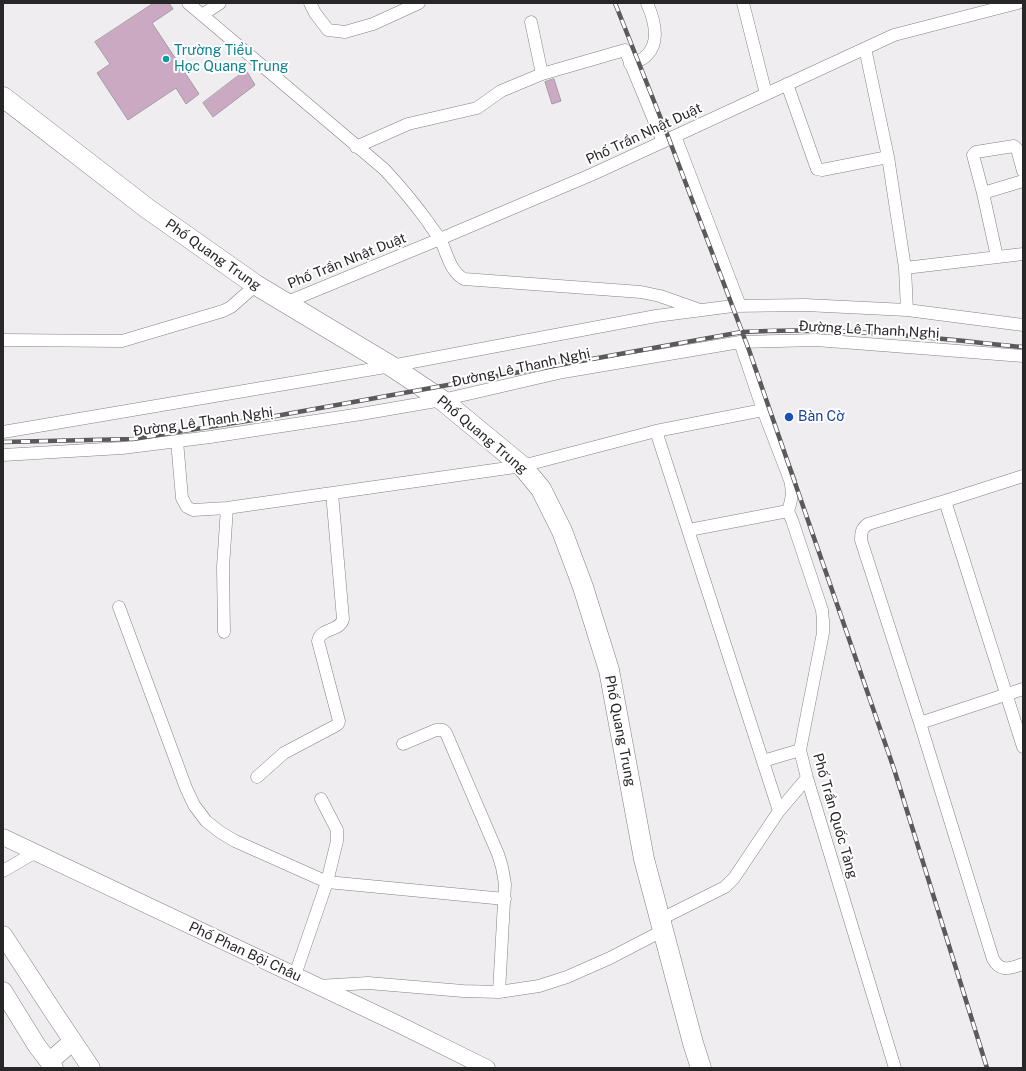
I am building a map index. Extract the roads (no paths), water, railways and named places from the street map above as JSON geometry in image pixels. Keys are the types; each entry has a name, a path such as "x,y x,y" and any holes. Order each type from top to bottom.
{"main road":[{"name":"Phố Quang Trung","path":"3,97 148,209 256,285 391,366 442,400 522,466 541,489 562,531 583,588 609,670 644,859 701,1068"},
{"path":"3,935 91,1068"},
{"path":"3,991 52,1065 73,1041"}],"street":[{"path":"188,3 384,169 411,199 440,239 454,271 458,276 464,279 641,292 660,296 700,310"},
{"path":"202,15 220,3"},
{"path":"310,3 315,13 328,30 345,32 373,24 419,3"},
{"path":"630,64 647,56 652,49 655,38 654,27 647,3"},
{"path":"743,3 766,94"},
{"name":"Phố Trần Nhật Duật","path":"285,303 593,174 894,35 1018,3"},
{"path":"531,22 542,74"},
{"path":"865,48 888,157 905,268 907,310"},
{"path":"356,146 408,124 477,108 501,91 542,74 625,50 663,142"},
{"path":"787,84 817,169 822,170 888,157"},
{"path":"676,136 740,306"},
{"path":"997,257 973,156 974,153 1014,146 1018,149 1023,171"},
{"path":"983,193 1023,181"},
{"path":"905,268 1023,254"},
{"path":"3,340 122,341 223,311 256,285"},
{"path":"3,432 391,366 648,317 700,310 740,306 804,305 907,310 1023,325"},
{"name":"Đường Lê Thanh Nghị","path":"3,455 122,448 362,414 442,400 563,372 740,342 816,340 1023,356"},
{"path":"689,530 788,511 792,500 793,490 790,480 763,410 740,342"},
{"path":"178,441 182,498 187,506 193,510 227,508 522,466 656,431 763,410"},
{"path":"656,431 779,811"},
{"path":"1023,476 945,502 868,524 864,527 861,533 861,540 920,723 993,959 997,965 1002,968 1009,968 1023,964"},
{"path":"257,777 284,753 338,724 339,721 318,641 319,636 322,633 339,626 343,619 332,493"},
{"path":"945,502 1023,747"},
{"path":"224,632 223,567 227,508"},
{"name":"Phố Trần Quốc Tảng","path":"788,511 819,602 823,621 823,633 800,750 807,778 895,1068"},
{"path":"119,606 194,806 206,821 220,832 235,841 326,882 505,899"},
{"path":"920,723 1023,689"},
{"path":"403,744 436,730 443,730 446,733 498,854 505,884 499,992"},
{"path":"763,762 800,750"},
{"path":"317,986 368,983 455,991 499,992 539,986 568,977 610,958 725,886 734,878 779,811 807,778"},
{"path":"295,976 326,882 337,841 337,830 321,799"},
{"name":"Phố Phan Bội Châu","path":"3,837 487,1068"},
{"path":"3,871 34,853"}],"railway":[{"path":"615,3 669,139 749,350 894,769 987,1068"},
{"path":"3,442 133,439 259,419 742,332 848,332 1023,347"}],"place":[{"name":"Trường Tiểu Học Quang Trung","path":"166,59"},
{"name":"Bàn Cờ","path":"789,417"}]}
